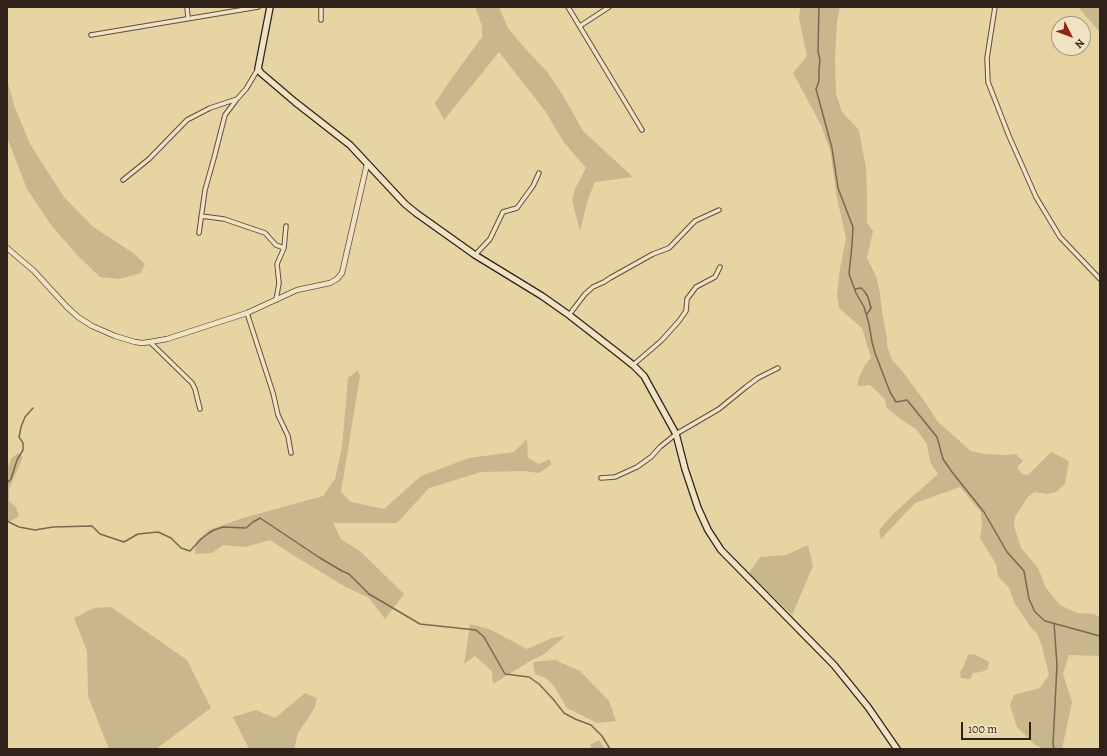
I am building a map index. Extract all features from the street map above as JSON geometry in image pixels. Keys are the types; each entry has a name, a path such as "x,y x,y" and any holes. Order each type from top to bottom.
{"main road":[{"path":"270,7 258,69 266,78 295,102 350,145 405,204 475,255 542,296 614,350 644,376 676,434 685,470 698,508 708,530 721,550 834,665 868,707 897,749"}],"street":[{"path":"187,7 188,18"},
{"path":"91,35 258,7"},
{"path":"321,7 321,20"},
{"path":"568,7 642,130"},
{"path":"580,26 609,7"},
{"path":"995,7 987,58 988,82 1009,136 1036,197 1060,237 1100,279"},
{"path":"199,233 205,190 225,115 237,98 246,89 258,69"},
{"path":"123,180 149,160 187,120 210,108 237,98"},
{"path":"7,248 34,271 67,307 92,326 115,336 135,342 142,343 167,339 247,313 297,290 330,283 337,279 342,273 367,164"},
{"path":"475,255 490,239 503,212 517,208 533,186 539,173"},
{"path":"569,316 585,294 593,287 653,254 669,248 696,220 719,210"},
{"path":"201,216 224,219 264,234 276,245 284,248"},
{"path":"276,300 279,283 277,264 284,248 286,226"},
{"path":"633,366 661,341 686,311 687,299 696,288 715,277 720,267"},
{"path":"247,313 273,394 278,415 288,436 291,453"},
{"path":"150,342 192,383 200,409"},
{"path":"601,478 615,477 636,468 652,457 660,447 676,434 719,409 758,378 778,368"}],"shaded area":[{"path":"475,7 499,7 508,28 548,73 564,97 583,131 633,177 595,182 588,199 580,231 572,200 575,189 586,168 563,141 546,112 499,52 444,120 435,103 482,37 482,26"},
{"path":"800,7 840,7 837,22 835,58 836,94 842,112 859,130 866,168 867,223 873,231 867,258 876,276 880,293 887,346 892,360 903,372 938,422 971,451 985,454 1016,454 1023,461 1017,467 1022,474 1028,475 1051,452 1069,461 1065,484 1056,492 1048,494 1034,492 1027,498 1015,517 1014,526 1021,548 1038,568 1046,588 1060,605 1077,613 1094,614 1100,618 1100,656 1069,655 1063,674 1072,702 1062,749 1043,749 1034,744 1017,727 1010,705 1014,695 1040,688 1049,675 1038,635 1014,602 1009,588 998,576 996,564 980,538 982,525 981,512 960,487 915,503 881,539 879,530 894,513 938,474 930,462 927,444 916,429 886,407 885,399 870,385 858,386 858,380 865,365 871,358 862,328 839,308 837,296 840,268 846,238 837,198 830,150 821,125 793,73 807,56 799,18"},
{"path":"1078,7 1100,7 1100,32 1091,22 1091,16 1086,16"},
{"path":"7,79 14,105 30,144 64,197 92,226 133,253 145,264 141,273 119,279 100,277 78,256 51,225 27,189 7,137"},
{"path":"358,370 360,376 341,492 351,502 384,509 421,476 469,458 514,452 527,439 528,458 539,464 550,459 551,465 539,473 524,471 481,472 429,488 397,523 333,523 341,539 361,552 404,594 385,619 369,598 344,586 270,540 245,547 223,545 212,553 195,554 196,542 209,530 243,518 323,496 335,479 342,447 348,378"},
{"path":"18,453 23,457 9,489 9,501 16,507 19,516 7,523 7,469 12,458"},
{"path":"808,545 813,566 792,615 749,573 760,557 786,555"},
{"path":"111,607 187,660 211,708 156,749 109,749 88,696 87,651 74,618 94,608"},
{"path":"470,624 489,629 527,649 552,638 565,636 543,655 493,684 492,671 475,656 464,664"},
{"path":"974,654 989,662 988,669 973,673 970,679 961,678 960,672 968,655"},
{"path":"555,660 580,671 609,701 616,721 597,723 567,708 554,686 546,678 535,674 533,662"},
{"path":"305,693 317,698 314,709 298,733 294,749 249,749 233,717 256,710 275,718"},
{"path":"599,740 605,749 592,749 590,745"}],"waterway":[{"path":"819,7 818,51 820,60 819,81 816,89 832,148 838,188 853,227 849,274 856,293 864,307 875,353 890,392 896,402 907,400 937,437 943,459 984,512 1007,552 1024,571 1029,599 1035,612 1045,621 1100,636"},
{"path":"855,289 861,288 868,297 871,308 867,314"},
{"path":"7,483 11,479 17,460 23,450 23,443 19,437 21,427 25,417 33,408"},
{"path":"7,521 19,527 35,530 53,527 92,526 100,534 124,542 138,534 158,532 171,538 181,548 190,551 201,539 214,530 223,527 246,528 260,518 320,558 349,574 369,594 420,624 476,630 484,637 505,674 529,677 539,684 564,713 591,725 602,736 610,749"},
{"path":"1054,623 1057,665 1054,749"}]}
